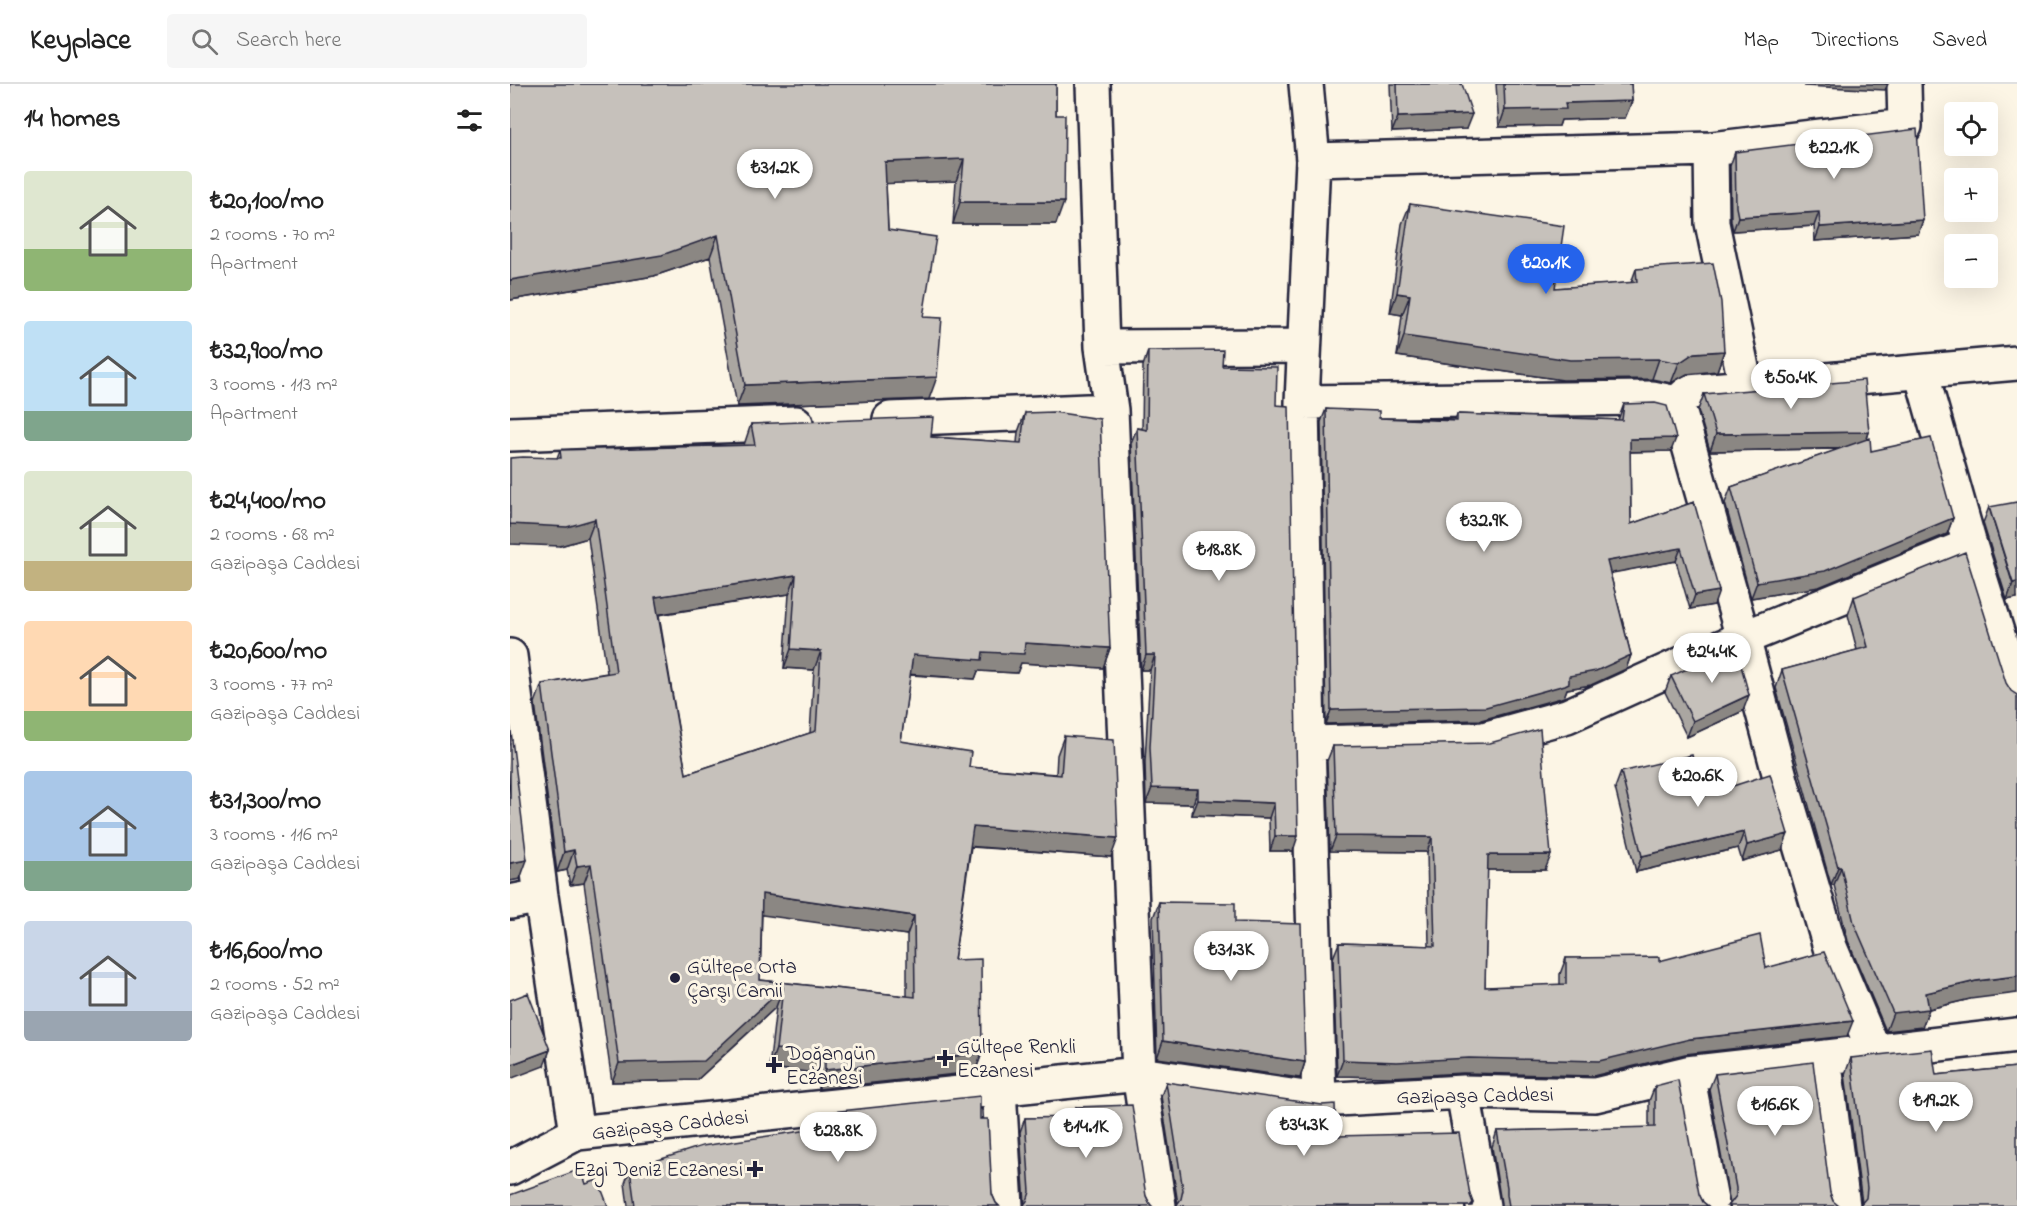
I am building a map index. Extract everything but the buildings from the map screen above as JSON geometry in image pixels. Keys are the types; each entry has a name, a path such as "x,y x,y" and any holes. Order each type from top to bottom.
{"street":[{"path":"1093,84 1102,347 1112,410 1139,1074 1159,1206"},
{"path":"1306,84 1313,160 1302,402 1308,743 1318,1100"},
{"path":"1313,160 1712,149 1905,126 1904,84"},
{"path":"1712,149 1712,223 1746,387"},
{"path":"1102,347 1304,346"},
{"path":"1677,404 1689,392 2017,363"},
{"path":"1921,372 1970,545 2017,696"},
{"path":"1302,402 1652,398 1677,404"},
{"path":"1677,404 1782,784 1830,947 1874,1051"},
{"path":"864,420 1112,410"},
{"path":"510,434 828,421"},
{"path":"1308,743 1484,739 1567,716 1743,638 1970,545"},
{"path":"510,656 525,899 577,1133"},
{"name":"Gazipaşa Caddesi","path":"510,1168 577,1133 1139,1074 1318,1100 1463,1092 1595,1095 1687,1072 2017,1035"},
{"path":"1824,1057 1843,1206"},
{"path":"1687,1072 1712,1206"},
{"path":"999,1090 1006,1206"},
{"path":"1463,1092 1483,1206"}],"place":[{"name":"Gültepe Orta Çarşı Camii","path":"675,978"},
{"name":"Gültepe Renkli Eczanesi","path":"945,1058"},
{"name":"Doğangün Eczanesi","path":"774,1065"},
{"name":"Ezgi Deniz Eczanesi","path":"755,1169"}]}
